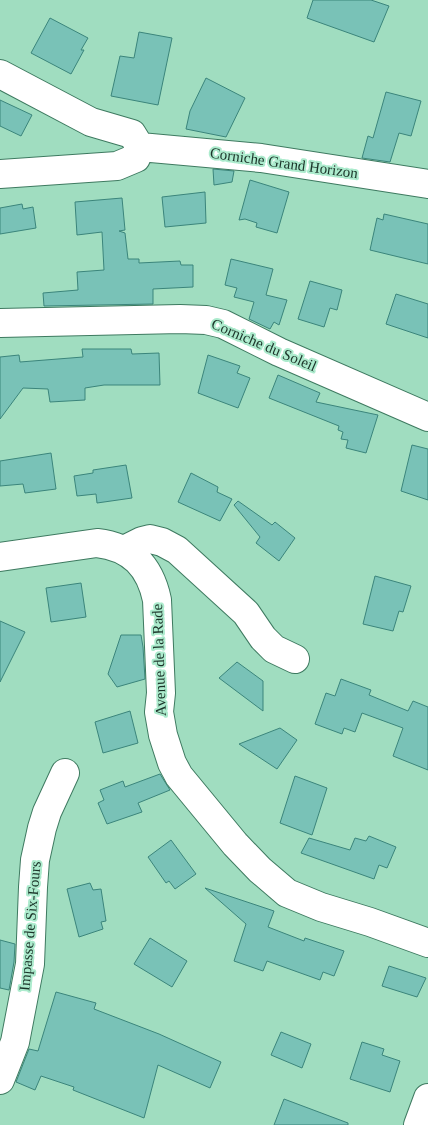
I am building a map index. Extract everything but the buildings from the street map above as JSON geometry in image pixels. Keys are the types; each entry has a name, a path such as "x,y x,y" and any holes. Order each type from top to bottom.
{"street":[{"path":"0,74 91,122 132,134 140,147 136,158 118,166 0,174"},
{"name":"Corniche Grand Horizon","path":"140,147 261,158 428,184"},
{"name":"Corniche du Soleil","path":"0,323 206,320 223,324 279,352 428,417"},
{"path":"124,550 150,539 162,542 177,550 246,613 263,638 274,649 295,659"},
{"name":"Avenue de la Rade","path":"0,557 97,543 110,544 124,550 142,566 149,575 154,588 161,693 159,712 163,735 178,776 235,844 260,870 287,893 321,907 428,943"},
{"name":"Impasse de Six-Fours","path":"0,1080 15,1042 30,964 32,887 35,860 47,812 65,773"},
{"path":"418,1125 428,1098"}]}
